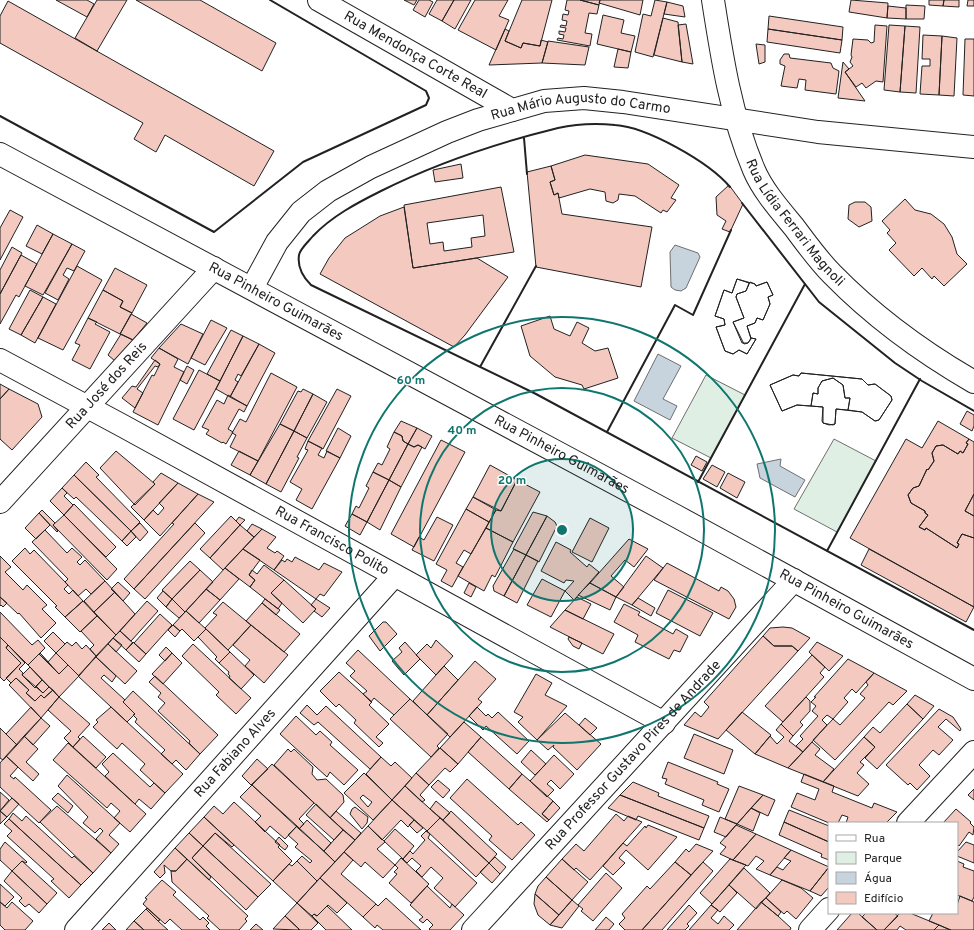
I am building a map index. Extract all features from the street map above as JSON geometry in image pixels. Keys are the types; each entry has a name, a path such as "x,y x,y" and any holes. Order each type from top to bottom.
{"street":[{"name":"Rua Mendonça Corte Real","path":"319,0 512,110"},
{"name":"Rua Lídia Ferrari Magnoli","path":"713,0 723,66 736,119 755,172 776,205 831,274 895,331 949,368 974,382"},
{"name":"Rua Mário Augusto do Carmo","path":"252,288 277,242 301,212 328,191 371,167 447,132 478,120 544,101 584,98 623,102 818,132 974,147"},
{"name":"Rua Pinheiro Guimarães","path":"0,154 794,580 974,679"},
{"name":"Rua José dos Reis","path":"0,502 214,268"},
{"name":"Rua Francisco Polito","path":"0,360 664,723"},
{"name":"Rua Fabiano Alves","path":"76,930 394,576"},
{"name":"Rua Professor Gustavo Pires de Andrade","path":"476,930 794,580"},
{"path":"909,822 974,752"},
{"path":"810,930 828,910"}],"green space":[{"path":"706,375 745,395 711,458 672,438"},
{"path":"834,439 876,461 837,532 794,509"}],"water":[{"path":"675,245 698,253 700,257 686,288 681,291 675,290 671,287 670,252"},
{"path":"658,354 681,366 663,399 677,406 670,420 634,401"},
{"path":"781,459 780,466 805,480 795,497 760,478 757,464"}],"building":[{"path":"56,0 87,0 94,4 87,17"},
{"path":"97,0 127,0 97,51 75,38"},
{"path":"136,0 200,0 276,43 262,71"},
{"path":"404,0 417,0 414,5"},
{"path":"419,0 429,0 433,2 425,17 413,10"},
{"path":"437,0 454,0 442,21 429,14"},
{"path":"454,0 471,0 455,29 442,21"},
{"path":"475,0 508,0 499,16 509,20 496,50 458,30"},
{"path":"522,0 552,0 540,46 523,43 521,48 505,41"},
{"path":"567,0 580,0 599,5 597,14 589,13 585,33 592,34 590,46 557,40 558,38 563,39 564,35 559,34 559,31 565,32 566,28 560,27 561,25 566,26 567,21 562,20 563,14 568,15 569,11 565,10"},
{"path":"580,0 600,0 599,5"},
{"path":"600,0 643,0 640,15 599,3"},
{"path":"655,0 667,2 653,57 635,52 643,14 651,16"},
{"path":"851,0 888,3 887,18 849,12"},
{"path":"929,0 944,0 943,6 929,5"},
{"path":"944,0 959,0 959,7 943,6"},
{"path":"968,0 974,0 974,6 967,6"},
{"path":"8,1 274,151 254,186 165,135 156,152 134,139 143,123 0,43 0,16"},
{"path":"667,2 683,6 685,17 664,14"},
{"path":"906,5 925,6 924,19 906,19"},
{"path":"888,6 906,8 906,19 887,18"},
{"path":"603,15 624,20 621,33 635,36 631,52 597,44"},
{"path":"769,16 843,27 842,40 768,29"},
{"path":"663,18 678,22 682,62 654,55"},
{"path":"686,24 693,64 682,62 678,25"},
{"path":"875,25 887,26 883,82 876,81 866,88 862,83 856,87 845,72 853,66 850,62 852,57 853,39 868,40 871,43 874,42"},
{"path":"889,25 905,26 900,92 884,90"},
{"path":"905,26 920,27 916,93 900,92"},
{"path":"505,29 509,31 505,41 521,48 523,43 540,46 541,40 548,42 542,63 489,65"},
{"path":"768,29 842,40 840,53 767,42"},
{"path":"923,35 942,36 939,95 920,94 922,66 930,66 930,59 922,59"},
{"path":"942,36 957,38 954,96 939,95"},
{"path":"965,39 974,39 974,96 963,95"},
{"path":"548,41 589,47 585,65 542,63"},
{"path":"756,44 765,45 765,62 759,64"},
{"path":"618,49 631,52 628,68 614,67"},
{"path":"784,54 789,54 790,58 831,63 833,68 839,71 836,94 805,90 806,80 799,79 797,88 781,86 785,66 780,64 780,60"},
{"path":"843,62 849,69 845,72 865,101 838,98"},
{"path":"585,155 648,164 679,185 671,198 676,200 667,212 663,210 661,213 635,196 619,194 618,200 613,203 606,201 605,192 590,189 559,198 558,193 554,195 550,182 555,180 551,166"},
{"path":"461,164 463,178 435,182 433,170"},
{"path":"551,166 555,180 550,182 554,195 558,193 562,214 652,227 641,287 536,267 527,172"},
{"path":"729,185 743,204 730,232 722,229 726,221 717,215 716,197"},
{"path":"501,187 514,252 413,268 404,205"},
{"path":"905,199 915,210 931,214 944,224 952,237 957,254 967,264 944,286 934,276 932,279 922,268 914,276 889,250 896,243 887,233 890,230 882,221"},
{"path":"855,202 865,202 871,207 872,221 859,227 848,219 849,205"},
{"path":"404,207 413,268 477,258 508,277 465,335 454,347 320,274 329,258 345,238 380,216"},
{"path":"10,210 23,217 0,260 0,228"},
{"path":"483,215 485,236 471,238 472,247 444,251 443,242 430,244 427,223"},
{"path":"37,225 53,234 42,254 26,246"},
{"path":"53,234 72,244 43,295 25,286"},
{"path":"72,244 85,251 74,271 67,268 63,275 69,279 58,300 45,293"},
{"path":"12,247 22,253 0,294 0,270"},
{"path":"21,255 37,264 19,297 16,295 0,324 0,294"},
{"path":"77,266 102,280 63,350 38,338"},
{"path":"115,268 147,285 132,313 120,307 123,301 103,290"},
{"path":"737,279 755,284 756,286 767,282 773,295 768,297 770,304 763,320 757,318 755,323 747,326 751,338 756,339 747,354 739,350 733,354 725,351 716,327 725,325 724,319 715,316 724,290 732,293"},
{"path":"737,279 749,283 746,291 737,294 736,297 744,318 733,322 742,343 748,343 751,338 756,339 747,354 739,350 733,354 725,351 716,327 725,325 724,319 715,316 724,290 732,293"},
{"path":"750,282 756,286 767,282 773,295 768,297 770,304 763,320 757,318 755,323 747,326 751,339 748,343 744,344 733,322 744,318 736,297 737,294 746,291"},
{"path":"30,290 43,297 21,335 9,329"},
{"path":"103,290 123,301 120,307 132,313 120,334 88,318"},
{"path":"43,297 56,304 35,343 21,335"},
{"path":"131,314 147,323 133,340 120,334"},
{"path":"550,316 554,329 570,336 577,322 589,328 582,343 595,351 608,348 618,378 584,389 582,385 555,377 530,356 521,326"},
{"path":"88,318 97,322 95,324 110,332 90,369 72,360 80,345 75,343"},
{"path":"211,320 227,328 205,365 191,358"},
{"path":"181,324 203,334 188,364 159,348"},
{"path":"231,330 243,336 220,381 207,374"},
{"path":"121,334 133,340 115,361 108,355"},
{"path":"243,336 259,344 241,376 238,374 235,380 238,382 230,397 216,389"},
{"path":"259,344 275,353 247,406 230,397"},
{"path":"159,348 178,359 174,367 184,372 158,425 133,412 152,375 154,376 160,364 151,358"},
{"path":"155,360 160,364 158,367 155,366 137,389 143,393 135,408 122,398 132,386 136,387"},
{"path":"187,366 194,370 187,384 180,380"},
{"path":"199,370 220,381 194,430 173,419"},
{"path":"271,373 297,387 258,461 230,447 236,435 232,433 240,419 246,422"},
{"path":"801,373 862,379 868,385 875,384 891,396 892,400 879,420 875,421 862,412 836,409 835,424 833,425 823,423 823,407 797,405 782,411 770,385 793,375 799,376"},
{"path":"801,373 862,379 868,385 875,384 891,396 892,400 879,420 875,421 862,412 848,410 850,398 845,398 843,385 833,378 822,381 818,388 818,394 813,393 811,406 797,405 782,411 770,385 793,375 799,376"},
{"path":"833,378 843,385 845,398 850,398 848,410 836,409 835,424 829,425 823,423 822,421 823,407 811,406 813,393 818,394 818,388 822,381"},
{"path":"0,384 9,389 0,399"},
{"path":"9,389 38,404 42,417 12,450 0,439 0,399"},
{"path":"303,389 313,394 294,431 280,424 298,391 301,392"},
{"path":"337,389 351,396 323,449 308,441"},
{"path":"313,394 327,402 307,438 294,431"},
{"path":"228,395 247,406 244,412 239,409 228,429 233,432 226,444 206,434 209,430 202,427 217,400 224,404"},
{"path":"967,411 974,415 974,426 972,431 960,424"},
{"path":"401,421 417,428 408,444 403,441 402,436 394,432"},
{"path":"938,421 969,439 966,443 968,444 963,453 960,451 958,454 943,445 936,446 932,453 934,461 928,470 927,469 919,486 913,488 908,495 911,503 925,511 928,515 919,527 925,530 926,528 957,548 959,544 957,543 962,534 974,538 974,607 850,538 906,439 922,448"},
{"path":"280,424 294,431 266,484 250,475"},
{"path":"338,428 351,436 340,458 326,451"},
{"path":"417,428 432,436 425,449 418,445 414,447 408,444"},
{"path":"294,431 307,438 297,457 299,458 281,492 266,484"},
{"path":"394,432 402,436 403,441 408,444 389,480 373,472 378,463 382,465 390,449 387,447"},
{"path":"969,439 974,442 974,494 965,511 974,516 974,538 962,534 957,543 959,544 957,548 926,528 925,530 919,527 928,515 925,511 911,503 908,495 913,488 919,486 927,469 928,470 934,461 932,453 936,446 943,445 958,454 960,451 963,453"},
{"path":"441,440 465,452 414,547 391,534"},
{"path":"308,441 322,448 318,455 324,458 327,451 340,458 312,509 296,500 302,489 290,482 308,450 305,449"},
{"path":"408,444 414,447 418,445 422,447 401,487 389,480"},
{"path":"116,451 155,484 135,505 100,468"},
{"path":"239,451 258,461 250,475 231,465"},
{"path":"696,456 707,462 702,471 691,465"},
{"path":"86,462 99,475 96,477 140,522 131,531 74,475"},
{"path":"490,465 517,480 501,511 473,497"},
{"path":"712,465 725,472 717,487 703,479"},
{"path":"373,472 389,480 367,522 352,514 356,506 359,508 369,488 366,486"},
{"path":"161,473 178,483 144,520 131,507 155,484 153,482"},
{"path":"728,473 745,482 737,498 720,488"},
{"path":"74,475 131,531 122,541 76,497 74,499 62,488"},
{"path":"389,480 401,487 380,530 367,522"},
{"path":"517,480 540,492 513,542 486,528 496,510 501,511"},
{"path":"178,483 198,494 160,536 144,520 153,510 158,515 164,508 159,503"},
{"path":"62,488 67,493 64,496 73,505 64,515 50,501"},
{"path":"198,494 214,502 134,589 124,579 174,524 172,523"},
{"path":"974,494 974,516 965,511"},
{"path":"473,497 496,510 489,522 466,509"},
{"path":"74,504 116,547 106,557 64,515"},
{"path":"466,509 489,522 471,554 464,550 456,563 463,567 452,587 441,581 447,570 436,564"},
{"path":"42,510 55,523 53,525 58,531 57,532 39,513"},
{"path":"533,512 547,516 526,555 513,549"},
{"path":"39,513 50,525 36,539 25,528"},
{"path":"352,514 367,522 360,535 345,526"},
{"path":"64,515 117,569 107,580 53,525"},
{"path":"231,516 240,525 210,558 200,549"},
{"path":"547,516 555,522 557,526 539,562 526,555"},
{"path":"239,517 245,520 240,525 236,521"},
{"path":"437,517 453,525 434,561 412,550 419,537 424,540"},
{"path":"590,518 609,528 592,562 572,552"},
{"path":"140,523 148,532 140,541 131,531"},
{"path":"195,523 205,533 145,599 134,589"},
{"path":"252,524 262,529 254,537 247,531"},
{"path":"240,525 254,537 223,570 210,558"},
{"path":"486,528 513,542 495,577 492,575 484,591 458,576"},
{"path":"262,529 276,537 267,548 275,553 277,551 284,556 274,570 243,549"},
{"path":"45,530 67,553 72,548 82,557 77,562 80,565 85,560 105,581 91,594 86,589 78,596 65,582 68,579 32,542"},
{"path":"131,531 136,537 127,546 122,541"},
{"path":"629,539 648,549 634,567 625,560 611,576 624,587 616,597 590,583"},
{"path":"556,542 571,550 570,552 587,567 589,564 599,572 574,600 565,591 574,581 566,580 564,583 541,571"},
{"path":"25,548 30,554 34,550 68,585 64,589 69,594 73,590 83,601 65,617 55,607 57,606 12,561"},
{"path":"243,549 260,560 249,575 255,580 250,587 225,568"},
{"path":"514,549 526,555 504,596 494,591 493,586"},
{"path":"869,549 974,607 966,622 861,565"},
{"path":"526,555 538,561 517,603 504,596"},
{"path":"0,556 11,567 5,572 23,590 27,585 47,605 42,609 56,623 41,638 19,613 18,614 0,597"},
{"path":"646,556 663,568 632,605 616,597"},
{"path":"295,557 319,570 324,563 342,572 324,596 320,594 316,599 274,570 282,560 285,562 287,559 292,562"},
{"path":"190,561 200,570 172,599 162,590"},
{"path":"667,563 719,591 721,587 728,591 734,599 736,607 729,619 654,580"},
{"path":"264,565 284,580 271,593 282,603 278,609 250,587 255,580 249,575 252,570 257,574"},
{"path":"225,568 239,579 220,600 206,589"},
{"path":"200,570 213,582 185,612 172,599"},
{"path":"542,579 565,591 551,617 527,605"},
{"path":"284,580 316,609 303,623 271,593"},
{"path":"105,581 115,592 94,612 84,601"},
{"path":"118,582 130,593 123,601 111,589"},
{"path":"469,583 476,587 471,597 464,593"},
{"path":"590,583 616,597 610,610 578,595"},
{"path":"206,589 220,600 199,623 186,611"},
{"path":"668,590 713,613 700,636 656,613"},
{"path":"163,591 172,599 166,607 157,598"},
{"path":"115,592 135,614 116,635 94,612"},
{"path":"0,597 7,603 3,607 1,605 0,606"},
{"path":"577,597 591,604 583,619 565,610"},
{"path":"638,598 655,608 651,616 632,605"},
{"path":"172,599 185,612 179,618 166,607"},
{"path":"265,599 280,610 276,615 262,603"},
{"path":"316,599 330,608 322,617 314,611 316,609 311,605"},
{"path":"83,601 97,616 80,632 65,617"},
{"path":"147,601 158,611 131,641 120,631"},
{"path":"223,602 251,625 228,650 205,628 217,615 213,613"},
{"path":"262,603 300,634 284,652 246,621"},
{"path":"624,604 640,612 638,615 673,634 676,629 688,636 680,652 674,650 669,659 635,642 638,635 614,622"},
{"path":"565,610 614,634 603,654 550,627"},
{"path":"186,611 206,629 194,641 182,629 180,631 173,625"},
{"path":"0,612 32,645 38,640 45,648 28,665 0,637"},
{"path":"160,614 172,625 146,654 134,643"},
{"path":"97,616 116,635 96,656 90,649 94,645 81,631"},
{"path":"383,622 386,622 397,634 380,651 369,636"},
{"path":"173,625 180,631 175,637 168,630"},
{"path":"251,625 288,655 264,683 245,666 250,660 233,645"},
{"path":"770,628 792,628 810,638 798,651 792,646 774,646 763,636"},
{"path":"206,629 230,652 219,663 215,659 217,657 198,637"},
{"path":"120,631 133,643 126,650 113,638"},
{"path":"53,632 65,644 56,653 44,641"},
{"path":"763,636 774,646 792,646 798,651 718,739 684,725 695,712 701,717 709,707 704,702"},
{"path":"0,637 8,645 6,648 21,663 4,681 0,677"},
{"path":"569,637 582,643 579,649 573,646 568,639"},
{"path":"113,638 122,645 116,652 108,644"},
{"path":"436,640 453,656 436,675 416,655 427,644 431,648"},
{"path":"67,642 72,646 76,642 82,649 86,645 96,656 79,676 56,653"},
{"path":"133,642 146,654 139,662 126,650"},
{"path":"405,642 420,659 404,675 392,661 402,652 399,648"},
{"path":"817,642 843,656 829,671 809,652"},
{"path":"108,644 137,671 125,684 96,657"},
{"path":"193,644 251,698 236,714 216,695 219,692 182,656"},
{"path":"8,645 25,663 19,669 23,673 22,675 43,693 49,687 53,690 44,698 41,695 35,701 26,693 29,690 16,678 11,683 6,678 21,663 6,648"},
{"path":"166,647 172,653 165,661 159,655"},
{"path":"358,650 410,699 394,715 374,698 371,702 363,694 367,691 350,676 355,671 346,663"},
{"path":"230,652 254,675 241,689 229,678 229,672 219,663"},
{"path":"56,653 68,665 59,674 48,662"},
{"path":"172,653 182,663 163,684 152,674"},
{"path":"39,654 59,674 68,665 79,676 59,697 28,665"},
{"path":"812,655 825,667 820,673 824,677 783,722 765,706"},
{"path":"96,657 116,676 112,682 104,675 101,678 125,700 123,702 135,714 127,722 78,676"},
{"path":"848,659 874,673 856,693 852,689 844,698 848,702 833,719 827,715 822,720 827,725 803,752 796,746 803,739 800,736 818,716 812,711 816,706 811,702"},
{"path":"475,661 496,679 478,699 482,702 450,737 427,715"},
{"path":"444,666 458,680 427,715 413,701"},
{"path":"30,667 42,680 35,688 22,675"},
{"path":"339,672 372,702 369,705 389,724 376,737 383,743 379,747 354,723 356,720 339,704 336,707 320,691"},
{"path":"874,673 907,691 893,705 889,702 835,760 813,740 833,719 840,725 865,698 860,694 868,685 866,682"},
{"path":"536,674 552,683 545,695 567,706 537,740 518,722 523,717 514,712"},
{"path":"155,676 218,735 200,754 189,743 190,741 158,711 165,703 158,697 161,693 149,682"},
{"path":"16,678 29,690 26,693 35,701 41,695 44,698 53,690 59,697 41,718 9,685"},
{"path":"42,680 49,687 43,693 36,686"},
{"path":"133,691 200,754 186,770 176,760 172,764 161,754 165,750 135,722 137,719 133,715 135,714 123,702"},
{"path":"915,695 934,706 923,719 907,704"},
{"path":"59,697 90,724 78,737 80,739 73,747 64,738 71,731 48,710"},
{"path":"806,697 810,701 810,711 800,722 803,725 793,736 781,724"},
{"path":"410,699 448,734 437,746 439,748 431,757 390,719"},
{"path":"907,704 923,719 877,769 865,758 875,747 864,737 873,727 880,733"},
{"path":"307,705 317,715 326,706 381,757 370,769 318,722 314,725 300,713"},
{"path":"31,707 41,718 17,745 6,734"},
{"path":"111,707 183,774 165,793 140,770 145,764 122,743 117,749 93,727 98,722 96,720"},
{"path":"477,707 486,716 488,714 492,718 498,712 529,741 517,754 486,726 483,730 469,716"},
{"path":"939,709 953,717 961,729 960,731 946,719 938,727 953,740 939,755 933,750 919,765 930,776 917,790 910,783 908,785 886,765"},
{"path":"742,712 771,735 755,754 726,730"},
{"path":"565,713 601,744 577,770 553,747 554,745 548,750 537,740"},
{"path":"296,716 316,735 320,731 332,742 330,745 358,770 344,785 330,772 327,777 280,734"},
{"path":"41,718 50,726 33,745 24,736"},
{"path":"585,718 597,728 590,735 579,725"},
{"path":"464,722 481,737 458,764 440,748"},
{"path":"781,724 793,736 789,741 803,752 788,768 755,754 770,736 777,744 784,737 776,730"},
{"path":"0,728 17,745 3,760 0,758"},
{"path":"694,734 733,750 724,774 684,758"},
{"path":"24,736 38,749 26,762 39,774 33,781 6,756"},
{"path":"83,736 106,757 96,768 73,747"},
{"path":"481,737 522,774 509,789 468,752"},
{"path":"864,737 875,747 860,762 864,765 857,773 869,784 858,796 823,782"},
{"path":"812,742 820,749 815,755 834,769 823,782 788,768"},
{"path":"68,743 146,814 130,832 114,818 120,811 111,803 107,808 53,760"},
{"path":"440,748 458,764 450,772 445,768 429,785 416,773"},
{"path":"288,749 291,752 294,749 313,767 312,774 317,780 326,779 343,795 344,802 330,818 274,765"},
{"path":"531,750 546,764 535,775 521,762"},
{"path":"113,753 150,787 154,783 165,793 151,809 139,799 135,804 105,776 109,772 102,764"},
{"path":"554,755 574,774 560,789 551,780 547,784 554,790 547,797 530,781"},
{"path":"6,756 18,767 10,776 14,779 15,777 51,810 39,823 0,787 0,763"},
{"path":"381,757 391,766 395,762 412,778 392,800 366,774"},
{"path":"257,759 268,769 251,785 242,776"},
{"path":"668,762 718,782 717,784 729,789 719,812 702,805 704,800 665,784 667,779 662,778"},
{"path":"272,764 314,803 299,819 304,824 299,829 252,785"},
{"path":"364,773 392,800 373,820 344,793","holes":["363,795 372,802 368,807 360,798"]},
{"path":"416,773 429,785 420,795 425,800 422,802 405,786"},
{"path":"522,774 553,801 542,814 549,820 547,822 509,789"},
{"path":"804,774 834,786 832,792 872,808 874,803 897,812 887,822 846,822 848,817 842,815 838,822 828,823 791,807 797,793 815,800 819,789 801,782"},
{"path":"67,775 120,823 109,835 119,844 111,853 96,839 103,831 100,828 95,833 83,823 88,817 58,786"},
{"path":"467,779 518,825 521,822 535,835 512,860 489,840 492,836 450,798"},
{"path":"438,780 450,790 443,798 431,787"},
{"path":"633,782 659,793 658,796 709,816 704,828 620,795"},
{"path":"252,785 297,826 285,839 270,826 265,832 255,822 261,816 240,797"},
{"path":"405,786 440,818 427,831 392,800"},
{"path":"739,786 763,795 737,824 725,819"},
{"path":"974,789 974,800 968,795"},
{"path":"0,792 9,800 0,811"},
{"path":"58,793 73,806 68,813 52,799"},
{"path":"620,795 704,828 699,840 638,816 636,820 608,808"},
{"path":"763,795 775,800 768,816 751,808"},
{"path":"12,798 19,804 7,817 0,811"},
{"path":"392,800 414,820 408,827 401,820 382,840 368,826"},
{"path":"436,801 450,813 443,820 430,809"},
{"path":"553,801 560,808 549,820 542,814"},
{"path":"234,802 280,845 278,847 292,861 273,881 204,817 214,806 223,814"},
{"path":"316,804 343,830 334,840 306,815"},
{"path":"57,806 111,853 93,873 40,822"},
{"path":"355,807 368,817 367,823 362,829 350,814 352,809"},
{"path":"751,808 760,813 753,831 737,824"},
{"path":"956,809 971,822 970,823 974,827 973,835 969,832 959,846 958,822 944,822"},
{"path":"789,810 828,826 828,842 784,822"},
{"path":"0,811 7,817 0,824"},
{"path":"336,811 361,833 355,840 330,818"},
{"path":"451,811 497,854 489,863 443,820"},
{"path":"13,813 22,821 26,816 72,858 74,856 93,873 81,885 9,819"},
{"path":"616,814 624,821 628,816 642,822 590,880 576,868 574,870 562,859 576,844 584,851"},
{"path":"204,817 234,845 232,847 215,833 203,846 189,833"},
{"path":"720,817 737,824 726,837 714,832"},
{"path":"440,818 489,863 476,877 427,831"},
{"path":"9,819 81,885 69,898 51,881 54,879 7,836 12,831 4,824"},
{"path":"307,820 331,843 324,851 299,829"},
{"path":"414,820 423,828 417,833 409,825"},
{"path":"784,822 828,842 828,860 821,857 822,854 779,835"},
{"path":"648,825 677,837 648,870 626,850 619,858 625,863 613,875 603,866 623,843 627,846 645,826 646,828"},
{"path":"736,825 756,834 733,860 720,854 726,847 720,843"},
{"path":"297,826 335,862 317,881 297,861 302,856 310,863 312,861 295,847 298,844 288,835"},
{"path":"368,826 385,842 377,849 395,865 383,878 365,862 361,867 344,852"},
{"path":"395,829 414,846 403,859 384,841"},
{"path":"343,830 355,840 335,862 324,851"},
{"path":"426,831 430,834 428,838 477,883 455,907 434,888 443,878 431,867 422,877 416,871 421,866 412,858 407,863 403,859 410,851 413,854 425,840 421,836"},
{"path":"189,833 203,846 192,858 211,877 209,880 175,848"},
{"path":"215,833 271,884 258,897 203,846"},
{"path":"756,834 791,850 770,875 756,869 764,861 756,856 748,866 733,860"},
{"path":"279,837 288,846 285,850 275,842"},
{"path":"5,842 27,862 22,861 12,871 0,860 0,849"},
{"path":"966,842 974,845 974,863 958,856 958,851"},
{"path":"696,844 713,851 691,875 675,862 686,849 689,852"},
{"path":"203,846 258,897 246,910 192,858"},
{"path":"175,848 187,859 176,871 171,871 164,865 165,873 160,878 154,872"},
{"path":"791,850 828,867 828,868 810,891 770,875 777,867 783,870 791,861 784,858"},
{"path":"344,852 353,860 341,874 376,904 363,917 320,878"},
{"path":"495,857 506,867 500,874 489,863"},
{"path":"401,858 429,884 411,903 389,883 397,874 394,872 398,868 395,865"},
{"path":"187,859 248,916 245,919 247,921 239,930 220,930 207,918 209,916 172,882 171,871 176,871"},
{"path":"562,859 588,882 572,900 546,877"},
{"path":"730,859 746,865 712,904 700,893"},
{"path":"22,861 57,893 47,904 12,871"},
{"path":"297,861 317,881 297,903 273,881 289,864 292,866"},
{"path":"958,861 964,864 963,867 974,871 974,897 972,901 958,895"},
{"path":"675,862 691,875 642,930 625,930 619,924 625,918 622,914 647,886 650,889"},
{"path":"703,862 713,871 662,930 642,930"},
{"path":"489,863 500,874 492,883 480,872"},
{"path":"744,868 770,893 756,909 729,885"},
{"path":"828,868 828,888 821,896 810,891"},
{"path":"12,871 47,904 39,913 29,904 25,907 19,901 22,898 4,881"},
{"path":"606,873 622,888 593,921 581,911 583,909 578,905"},
{"path":"546,877 572,900 559,915 535,894 538,886"},
{"path":"320,878 347,903 337,913 328,905 317,916 314,914 312,916 297,903"},
{"path":"162,880 176,892 173,895 200,920 203,917 209,923 206,926 210,930 182,930 170,919 165,924 143,904 147,899 145,898"},
{"path":"782,880 801,888 813,898 796,919 787,911 784,914 766,898"},
{"path":"0,884 14,897 5,906 0,902"},
{"path":"729,885 737,893 720,912 711,905"},
{"path":"427,886 450,908 452,904 464,915 450,930 430,930 429,929 433,925 427,919 423,923 419,920 423,917 410,905"},
{"path":"535,894 559,915 550,925 538,915 534,904"},
{"path":"960,896 974,902 974,930 951,930 929,921 932,914 958,914 958,902"},
{"path":"386,898 421,930 383,930 377,925 375,928 363,917 376,904 378,906"},
{"path":"766,898 781,912 778,916 761,902"},
{"path":"572,900 579,906 562,928 550,925"},
{"path":"0,902 7,908 12,902 33,921 25,930 5,930 0,925"},
{"path":"761,902 791,928 790,930 737,930"},
{"path":"297,903 318,923 311,930 300,930 285,916"},
{"path":"689,905 697,913 687,924 689,926 685,930 667,930"},
{"path":"711,905 718,910 711,918 718,924 724,916 734,925 729,930 689,930"},
{"path":"327,906 352,930 326,930 312,916 314,914 317,916"},
{"path":"147,908 160,920 158,921 146,909"},
{"path":"146,909 168,930 144,930 134,921"},
{"path":"851,914 859,914 877,930 837,930"},
{"path":"865,914 895,914 898,916 884,930 877,930 862,917"},
{"path":"899,914 912,914 939,925 934,930 906,930 900,926 897,930 884,930"},
{"path":"285,916 299,929 298,930 273,929"},
{"path":"606,917 614,924 609,930 595,930"},
{"path":"134,921 144,930 126,930"},
{"path":"109,923 116,930 102,930"},
{"path":"256,924 263,930 250,930"},
{"path":"939,925 950,930 934,930"}],"wall":[{"path":"0,116 214,232 303,162 426,105 429,98 426,91 270,0"},
{"path":"730,187 708,167 693,157 677,147 644,132 628,127 608,124 586,124 565,127 512,140 424,171 354,205 328,222 313,236 301,250 299,255 299,264 305,279 311,285 536,394 974,630"},
{"path":"524,138 527,174"},
{"path":"742,203 819,302 895,363 922,381 974,411"},
{"path":"607,432 675,305 693,315 731,230"},
{"path":"480,367 536,266"},
{"path":"698,482 805,284"},
{"path":"827,551 920,379"}]}
